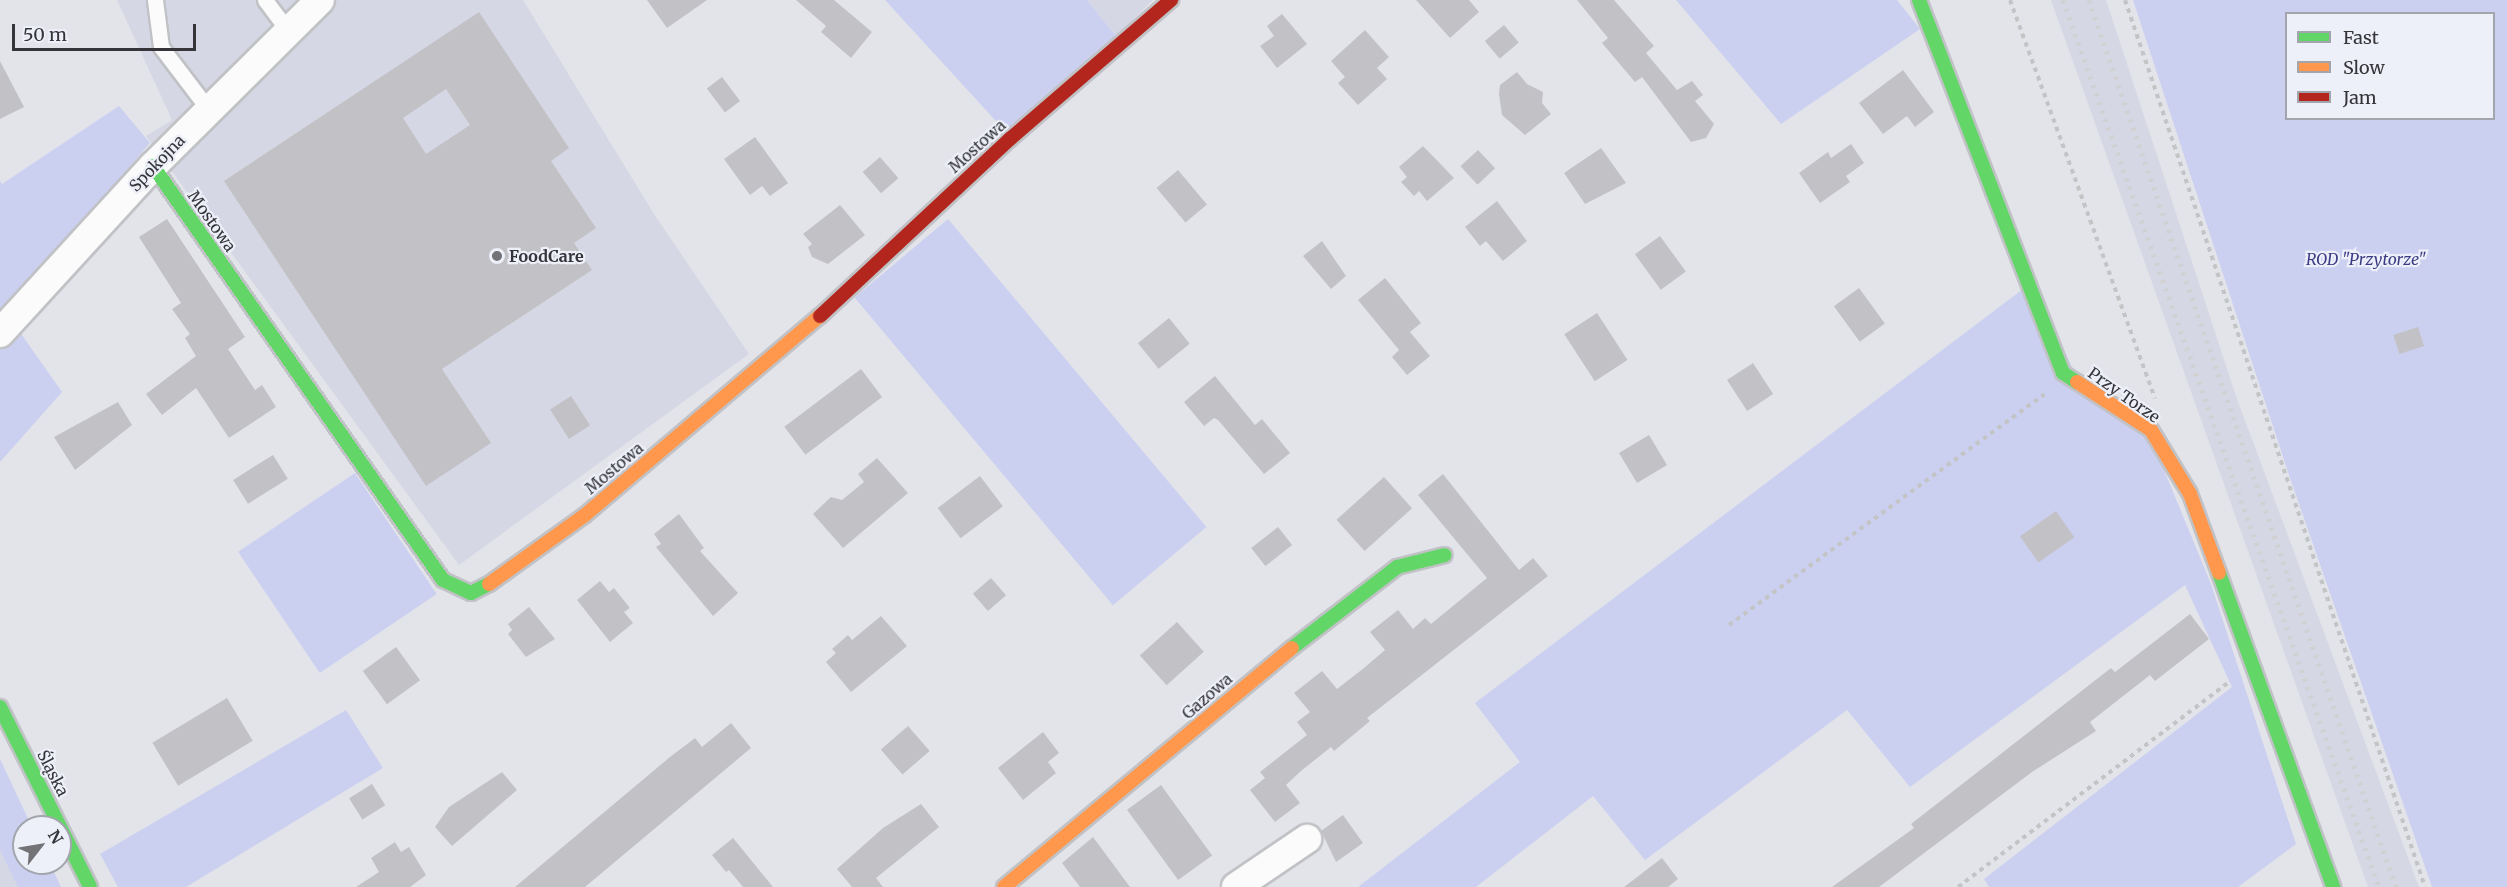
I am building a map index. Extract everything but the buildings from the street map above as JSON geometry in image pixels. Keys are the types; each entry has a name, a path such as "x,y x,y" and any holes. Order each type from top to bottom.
{"street":[{"name":"Spokojna","path":"0,333 153,166 320,0"},
{"name":"Mostowa","path":"153,166 443,580 471,593 501,578 585,515 782,352 1010,139 1170,0"},
{"name":"Przy Torze","path":"1920,0 2063,373 2151,430 2190,494 2333,887"},
{"name":"Gazowa","path":"1004,887 1261,672 1397,567 1445,555"},
{"name":"Śląska","path":"0,707 90,887"},
{"path":"1236,887 1307,839"}],"lane":[{"path":"155,0 161,48 209,110"},
{"path":"265,0 288,31"}],"path":[{"path":"2010,0 2164,422 2163,448"},
{"path":"2126,0 2425,887"},
{"path":"1729,625 2055,386 2063,373"},
{"path":"1958,887 2253,665"}],"shaded area":[{"path":"117,0 523,0 654,214 749,354 459,565 146,136 172,120"},
{"path":"1087,0 1153,0 1116,36"},
{"path":"2051,0 2106,0 2237,399 2419,887 2368,887"},
{"path":"0,800 12,832 12,875 34,875 44,887 0,887"}],"green space":[{"path":"885,0 1087,0 1116,36 1006,132"},
{"path":"1676,0 1897,0 1920,29 1781,124"},
{"name":"ROD \"Przytorze\"","path":"2133,0 2507,0 2507,887 2432,887 2289,475"},
{"path":"119,106 150,143 5,311 62,392 0,462 0,181 2,184"},
{"path":"948,219 1206,527 1113,605 855,297"},
{"path":"2031,283 2074,371 2150,436 2211,584 2296,844 2238,887 1989,887 1984,879 2232,687 2185,585 1910,787 1847,710 1645,860 1593,796 1476,887 1358,887 1520,762 1475,703"},
{"path":"355,473 437,594 320,673 238,552"},
{"path":"346,710 383,768 186,887 118,887 100,854"},
{"path":"0,759 26,815 12,815 12,875 0,850"},
{"path":"12,875 56,875 61,887 18,887"}],"railway":[{"path":"2063,0 2379,887"},
{"path":"2089,0 2396,887"}],"traffic: fast":[{"path":"1919,0 2063,373 2077,382"},
{"path":"153,166 443,580 471,593 489,584"},
{"path":"1292,648 1397,567 1445,555"},
{"path":"2219,573 2333,887"},
{"path":"0,707 90,887"}],"traffic: slow":[{"path":"489,584 585,515 820,316"},
{"path":"2077,382 2151,430 2190,494 2219,573"},
{"path":"1004,887 1292,648"}],"traffic: jam":[{"path":"820,316 1010,139 1171,0"}],"place":[{"name":"FoodCare","path":"497,256"}]}
